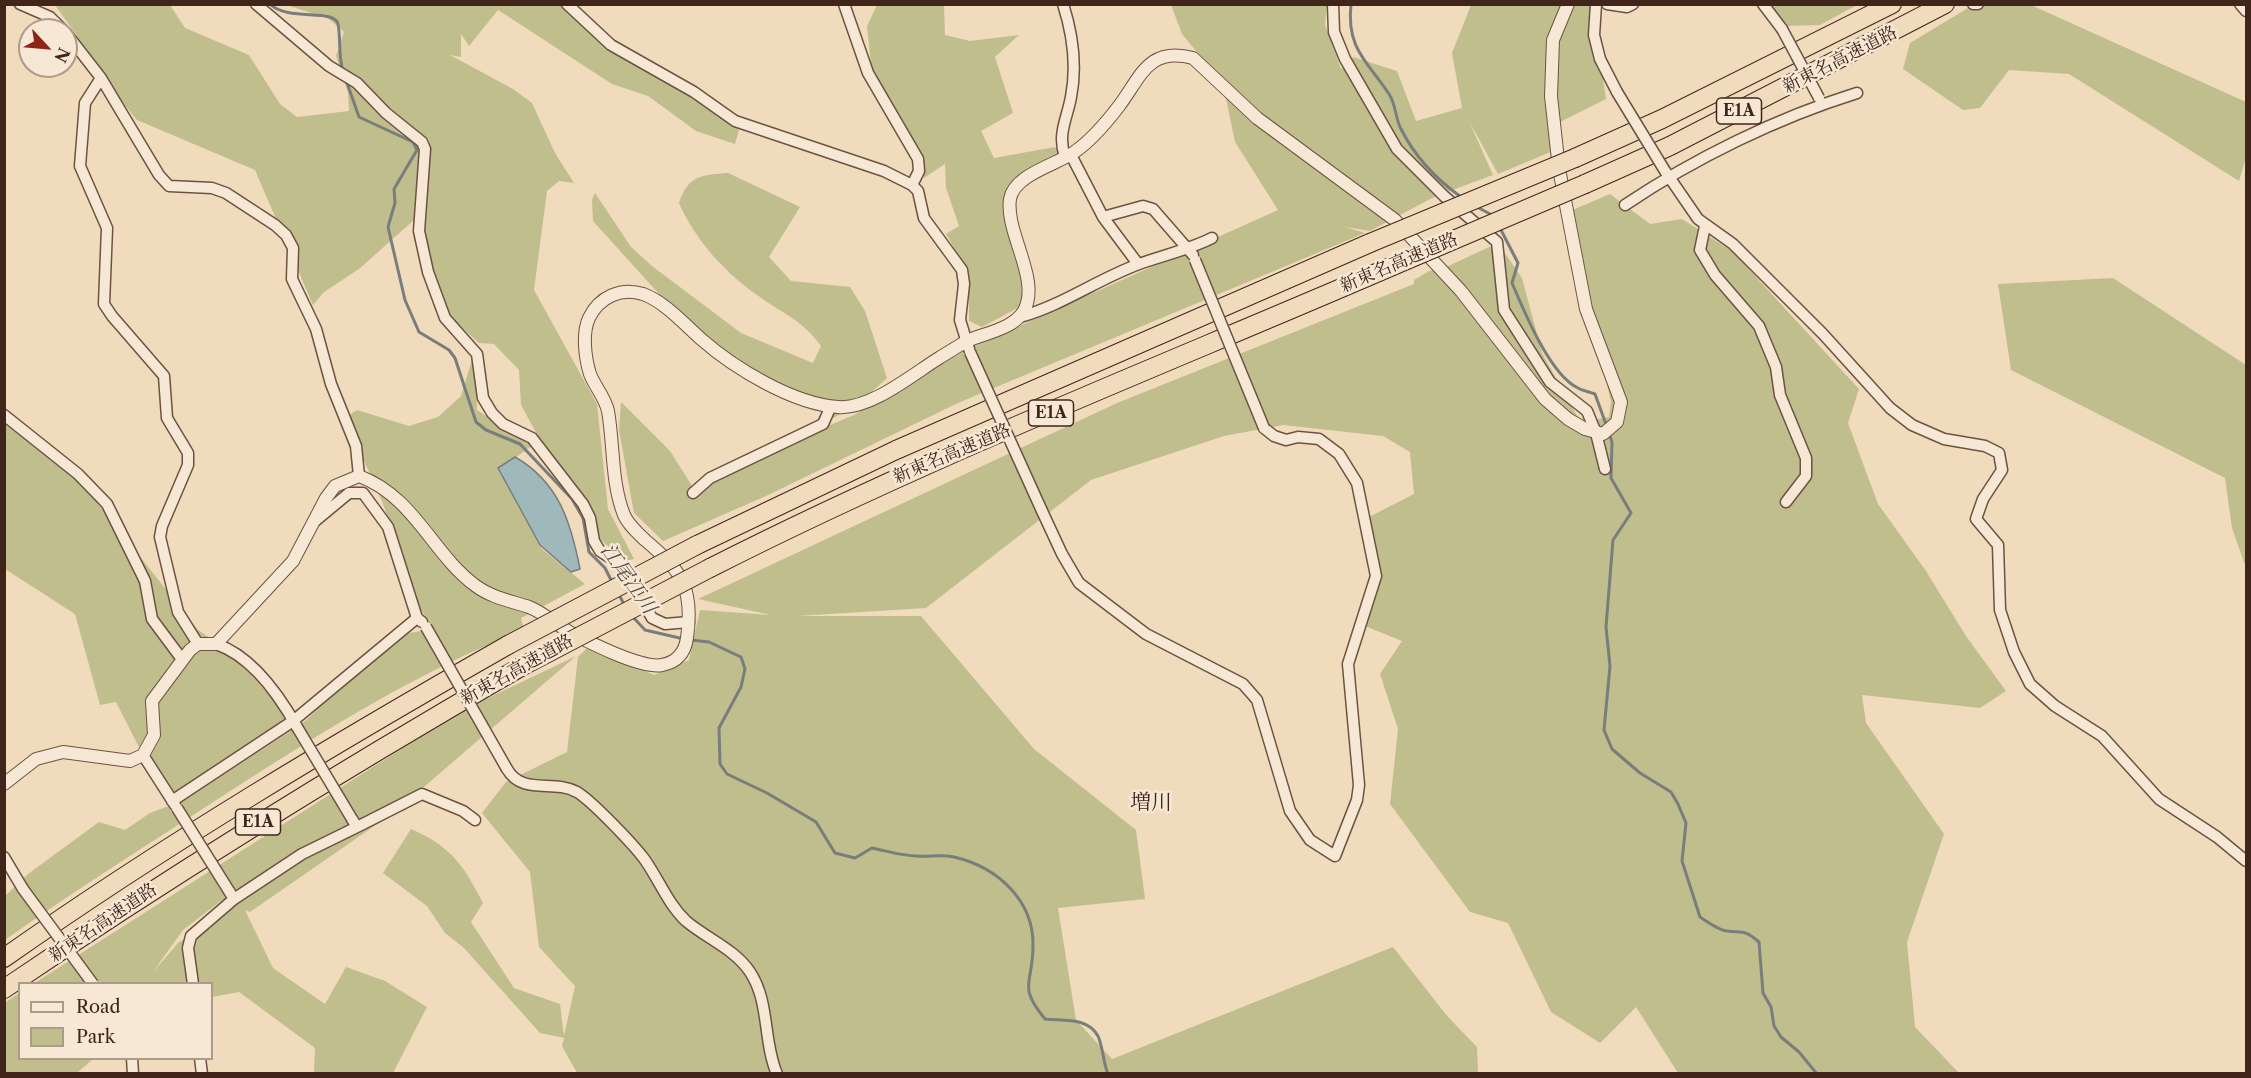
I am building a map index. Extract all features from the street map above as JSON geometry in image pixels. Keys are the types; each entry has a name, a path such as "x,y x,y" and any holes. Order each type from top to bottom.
{"highway":[{"name":"新東名高速道路","path":"4,958 183,838 386,714 508,645 697,546 896,450 1370,243 1575,158 1672,114 1892,4"},
{"name":"新東名高速道路","path":"4,989 124,908 296,799 519,668 802,521 909,472 1670,146 1891,35 1945,4"}],"street":[{"path":"20,4 51,18"},
{"path":"256,4 337,71 351,79 386,113 422,142 425,149 419,231 428,272 445,318 477,354 481,391 492,413 503,424 532,438 550,460 583,504 597,546 623,566 652,618 665,624 688,622"},
{"path":"567,4 611,45 694,92 735,121 884,171 918,190 924,218 962,270 964,284 960,320 968,347 1062,554 1079,583 1146,634 1243,684 1257,700 1290,811 1310,840 1335,856 1357,800 1359,785 1348,664 1376,576 1357,483 1339,454 1318,439 1298,437 1286,440 1274,436 1264,428 1190,249 1153,209 1143,206 1103,217"},
{"path":"844,4 868,73 918,159 919,171 912,185"},
{"path":"1063,4 1073,50 1071,99 1060,138 1103,217 1138,264"},
{"path":"1333,4 1334,32 1341,50 1397,149 1444,196 1497,242 1504,310 1550,382 1587,411 1599,433 1605,469"},
{"path":"1568,4 1553,40 1551,96 1558,169 1586,309 1621,402 1617,422 1599,433"},
{"path":"1596,4 1594,35 1600,59 1667,175 1705,226 1718,231 1733,244 1823,334 1890,408 1912,425 1944,439 1985,447 1999,453 2002,470 1983,499 1976,519 1998,545 2000,610 2014,652 2030,684 2055,706 2102,736 2159,799 2217,837 2247,861"},
{"path":"1607,4 1628,7 1633,4"},
{"path":"1763,4 1782,29 1821,101"},
{"path":"1972,4 1978,4"},
{"path":"2240,4 2247,10"},
{"path":"78,49 101,78 159,175 169,186 219,190 275,225 286,236 293,248 292,279 316,328 331,384 356,446 359,476"},
{"path":"1020,317 1027,303 1029,289 1010,211 1010,198 1021,181 1068,156 1099,130 1121,103 1140,74 1152,62 1179,54 1193,58 1257,118 1395,219 1461,291 1545,399 1568,419 1599,433"},
{"path":"101,78 85,104 80,166 87,187 107,228 104,304 164,376 167,418 188,453 188,465 162,526 160,537 178,612 198,644"},
{"path":"1625,205 1667,175 1821,101 1857,93"},
{"path":"1705,226 1700,250 1715,275 1759,326 1776,366 1780,395 1806,458 1806,476 1786,502"},
{"path":"216,644 293,561 326,498 335,486 359,476 379,483 422,524 451,562 476,586 494,597 532,608 571,633 629,659 658,667 676,660 686,648 687,588 679,571 630,527 624,514 610,448 607,407 590,374 586,349 586,326 591,313 601,301 613,294 631,291 644,294 656,299 711,348 743,371 793,395 831,406 862,405 1020,317 1046,310 1138,264 1190,249 1212,238"},
{"path":"693,493 711,478 823,424 831,406"},
{"path":"4,415 78,474 107,504 145,581 152,619 181,658"},
{"path":"313,523 349,493 363,493 388,527 417,618 426,627 512,778 525,785 561,787 577,792 645,860 658,883 685,920 739,959 750,971 759,991 772,1061 777,1074"},
{"path":"175,804 295,724 417,618"},
{"path":"4,784 36,759 63,752 130,761 143,755 154,735 152,701 181,658 198,644 216,644 228,648 259,674 295,724 355,823"},
{"path":"143,755 231,895"},
{"path":"193,982 188,948 191,936 231,895 355,823 422,794 463,811 475,820"},
{"path":"4,857 23,889 92,982"}],"green space":[{"path":"55,5 170,5 185,28 249,55 280,104 297,117 349,111 348,92 336,56 344,32 329,19 287,5 566,5 739,130 735,144 696,131 648,96 612,84 498,10 469,46 461,34 461,57 450,55 513,89 532,103 555,153 574,183 559,181 547,191 534,290 597,404 608,509 634,559 625,561 600,539 588,503 540,440 521,405 519,370 494,344 479,343 447,314 423,228 429,138 419,163 414,220 359,269 324,292 313,305 255,170 137,120 97,71 78,38 78,18 64,18"},
{"path":"877,5 944,5 945,35 970,41 1019,35 995,57 1013,113 981,131 994,158 1055,147 1059,152 1046,168 1009,191 1027,303 982,327 969,321 969,274 946,234 959,226 946,188 945,164 924,178 920,153 872,74 867,26"},
{"path":"1171,5 1327,5 1325,25 1341,69 1353,57 1397,71 1416,121 1462,108 1452,53 1471,5 1592,5 1606,99 1554,125 1553,151 1498,174 1469,121 1493,175 1436,196 1370,231 1345,227 1365,233 958,403 766,496 663,541 634,513 619,430 621,402 670,451 694,489 763,453 854,415 966,350 1278,210 1235,142 1223,84 1182,34"},
{"path":"1760,5 1857,5 1820,25 1784,26"},
{"path":"1973,5 2031,5 2246,102 2246,157 2239,181 2069,74 2009,70 1980,108 1963,110 1903,69 1910,43"},
{"path":"728,173 800,207 769,257 791,281 850,287 865,311 887,378 856,406 833,418 826,404 738,368 698,337 593,221 592,200 595,193 631,247 652,266 741,333 813,363 821,346 814,337 800,324 748,288 724,267 703,243 679,203 687,187 697,178"},
{"path":"1610,194 1650,224 1682,219 1733,252 1859,389 1848,423 1878,504 1926,571 1966,636 2006,691 1980,708 1862,695 1866,723 1944,834 1907,942 1915,1027 1959,1073 1678,1073 1636,1007 1600,1043 1551,1012 1508,923 1470,912 1390,804 1398,729 1380,674 1402,641 1365,626 1376,576 1369,517 1414,494 1410,452 1383,436 1283,425 1224,436 1091,480 926,608 798,616 921,616 1034,749 1136,830 1145,899 1058,908 1076,1020 1112,1059 1393,947 1448,1017 1477,1047 1478,1073 577,1073 562,1046 564,1038 540,1033 464,948 445,933 427,906 383,873 411,829 436,843 455,858 483,903 471,922 514,988 560,1004 564,1036 575,986 539,947 530,872 482,813 506,782 567,752 578,657 590,645 654,675 689,660 700,610 771,615 698,599 1117,403 1414,284 1414,280 1429,271 1444,268 1498,243 1522,278 1542,353 1581,423 1609,417 1611,402 1568,212"},
{"path":"2113,278 2246,365 2246,568 2232,528 2225,478 2011,370 1998,284"},
{"path":"472,360 476,373 477,410 532,446 499,469 542,549 585,584 521,618 524,630 445,665 294,750 112,867 5,940 5,896 28,874 99,822 125,830 150,813 187,799 304,722 340,688 409,633 433,629 416,602 382,501 345,418 357,410 409,426 438,417 461,396"},
{"path":"4,409 88,491 198,630 230,651 290,719 172,801 143,755 116,702 100,705 75,614 5,569"},
{"path":"576,656 396,811 250,912 245,910 273,968 325,1004 346,967 385,981 427,1007 393,1073 314,1073 315,1048 239,992 213,997 213,982 36,982 459,712","holes":["222,900 236,906 178,943 153,972 183,930"]},
{"path":"18,994 18,1060 92,1060 77,1073 5,1073 5,1003"}],"water":[{"path":"515,457 530,467 553,491 567,520 580,569 571,572 540,545 498,468"}],"waterway":[{"name":"江尾江川","path":"270,4 288,12 335,19 338,24 343,71"},
{"path":"1351,4 1350,19 1355,44 1391,98 1399,125 1427,167 1461,197"},
{"name":"江尾江川","path":"346,80 359,117 413,142 417,150 394,189 395,203 388,227 405,300 419,332 449,350 455,358 476,422 486,430 520,444 572,499 583,518 589,552 605,568 612,582"},
{"path":"1477,207 1492,215"},
{"path":"1500,228 1518,263 1512,283 1539,341 1568,381 1580,389 1595,394 1607,427"},
{"path":"1609,433 1612,442 1611,478 1631,513 1613,540 1606,627 1610,666 1604,730 1612,749 1640,773 1671,792 1686,823 1682,861 1700,917 1720,929 1747,933 1759,942 1763,993 1771,1007 1774,1026 1781,1037 1799,1052 1817,1074"},
{"name":"江尾江川","path":"618,593 625,606"},
{"name":"江尾江川","path":"632,616 645,630 684,639"},
{"name":"江尾江川","path":"691,640 709,642 741,657 745,669 741,687 719,728 720,764 727,774 767,793 816,822 835,853 855,858 872,848 911,856 949,856 970,862 998,877 1020,900 1032,929 1033,946 1028,984 1031,999 1036,1008 1045,1019 1074,1021 1094,1030 1100,1040 1108,1074"}],"district":[{"name":"増川","path":"1151,803"}]}
